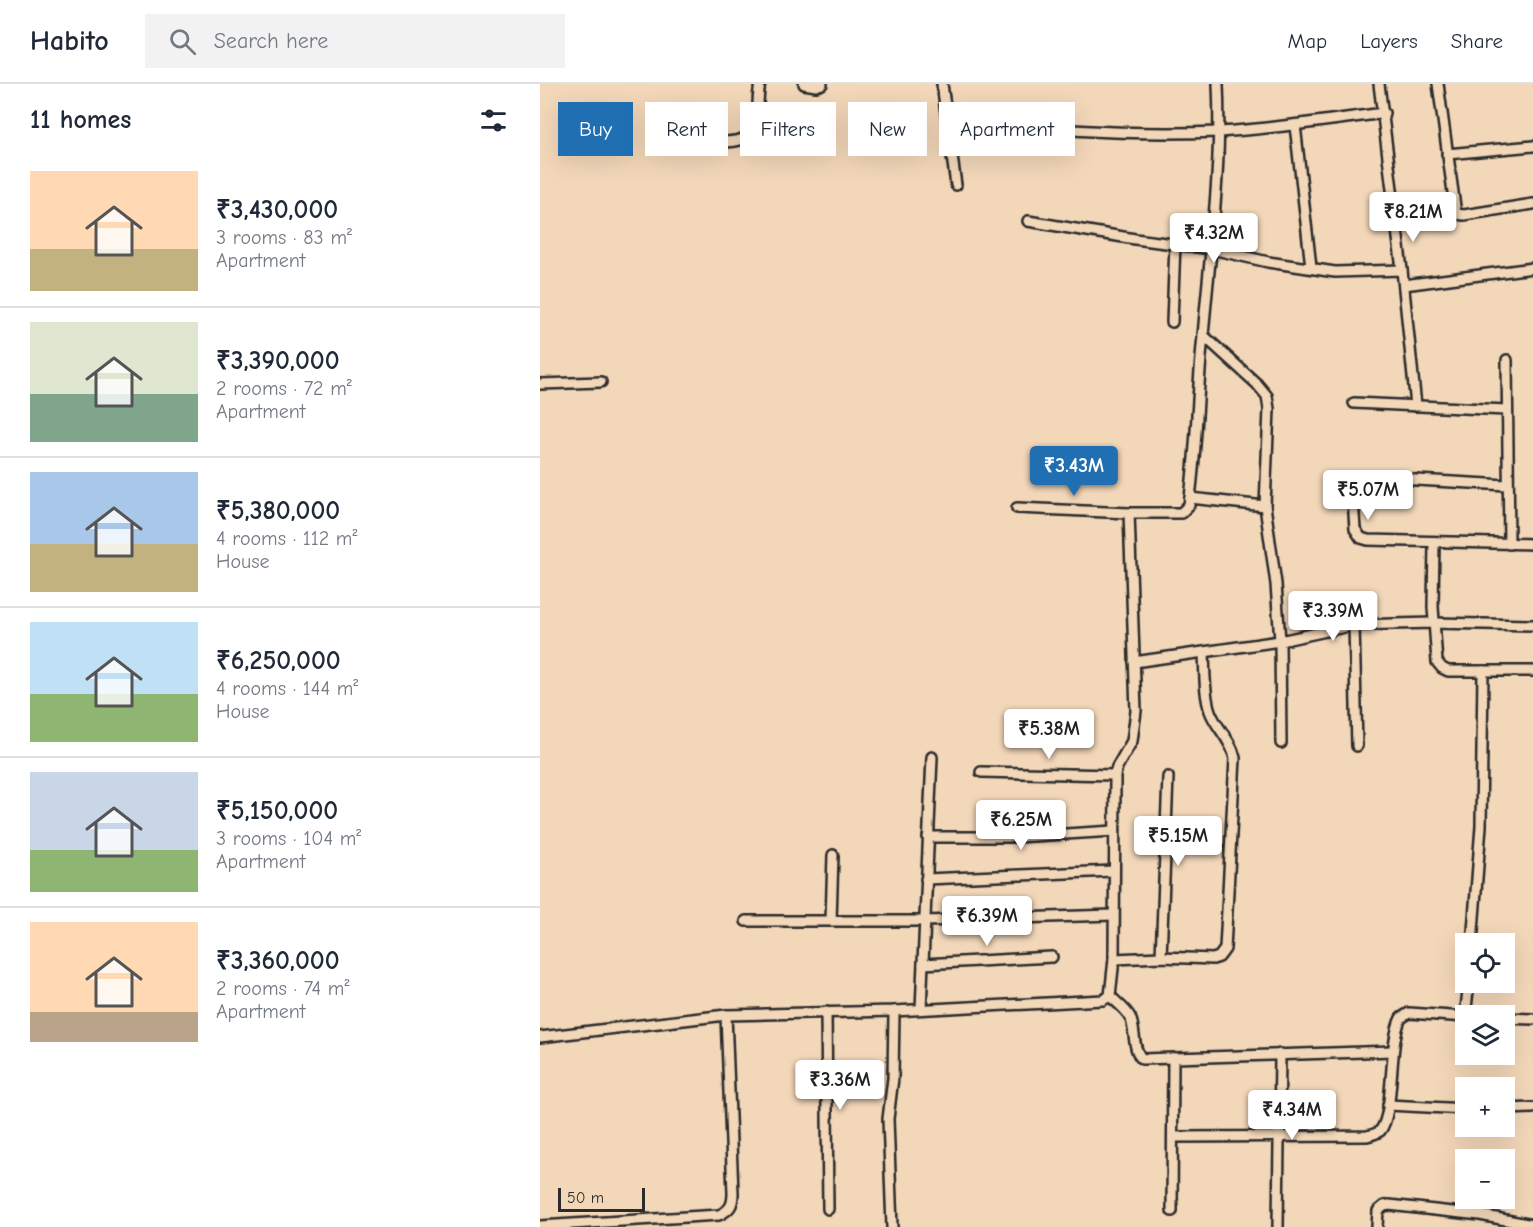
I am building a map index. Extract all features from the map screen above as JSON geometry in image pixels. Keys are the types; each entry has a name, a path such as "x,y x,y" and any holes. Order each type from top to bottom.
{"street":[{"path":"728,141 740,141 749,137 755,129 760,84"},
{"path":"804,84 822,84"},
{"path":"942,84 956,185"},
{"path":"1017,508 1181,513 1189,505 1212,249 1220,132 1218,84"},
{"path":"1379,84 1404,285 1416,406"},
{"path":"1438,84 1456,213 1464,215 1533,204"},
{"path":"1075,130 1121,133 1220,132 1294,125 1384,112"},
{"path":"1294,125 1311,267"},
{"path":"1448,154 1533,146"},
{"path":"1028,221 1212,249 1268,262 1335,272 1402,270"},
{"path":"1172,322 1175,244"},
{"path":"1404,285 1533,268"},
{"path":"1203,335 1267,396 1269,409 1265,506 1273,557 1280,641 1281,743"},
{"path":"1507,360 1509,544"},
{"path":"540,384 601,382"},
{"path":"1354,403 1507,410"},
{"path":"1507,485 1362,477 1356,479 1352,484 1354,529 1361,538 1533,544"},
{"path":"1190,498 1265,506"},
{"path":"1110,996 1114,960 1115,775 1132,741 1135,728 1129,513"},
{"path":"1434,542 1433,623 1437,662 1442,668 1448,670 1533,671"},
{"path":"1134,662 1280,641 1354,625 1433,623 1533,625"},
{"path":"1354,625 1357,746"},
{"path":"1114,960 1161,957 1213,959 1219,957 1225,949 1235,758 1233,746 1213,718 1209,708 1204,653"},
{"path":"1473,933 1481,826 1483,671"},
{"path":"921,1009 932,757"},
{"path":"981,772 1115,775"},
{"path":"1161,957 1168,777"},
{"path":"928,837 1017,837 1114,831"},
{"path":"831,921 833,855"},
{"path":"926,879 1113,871"},
{"path":"746,921 925,921 1113,915"},
{"path":"923,964 1052,957"},
{"path":"540,1037 726,1015 894,1011 1103,1000 1110,996"},
{"path":"1110,996 1129,1015 1139,1057 1146,1059 1393,1051"},
{"path":"892,1227 888,1119 893,1078 894,1011"},
{"path":"826,1012 828,1209"},
{"path":"1173,1137 1367,1136 1375,1134 1383,1125 1388,1105 1393,1051 1399,1021 1409,1013 1455,1016"},
{"path":"540,1226 719,1215 727,1211 733,1203 733,1193 726,1015"},
{"path":"1515,1018 1533,1019"},
{"path":"1278,1227 1280,1054"},
{"path":"1172,1211 1173,1058"},
{"path":"1388,1105 1455,1108"},
{"path":"1515,1109 1533,1108"},
{"path":"1377,1227 1378,1211 1389,1205 1480,1215 1533,1225"}]}
